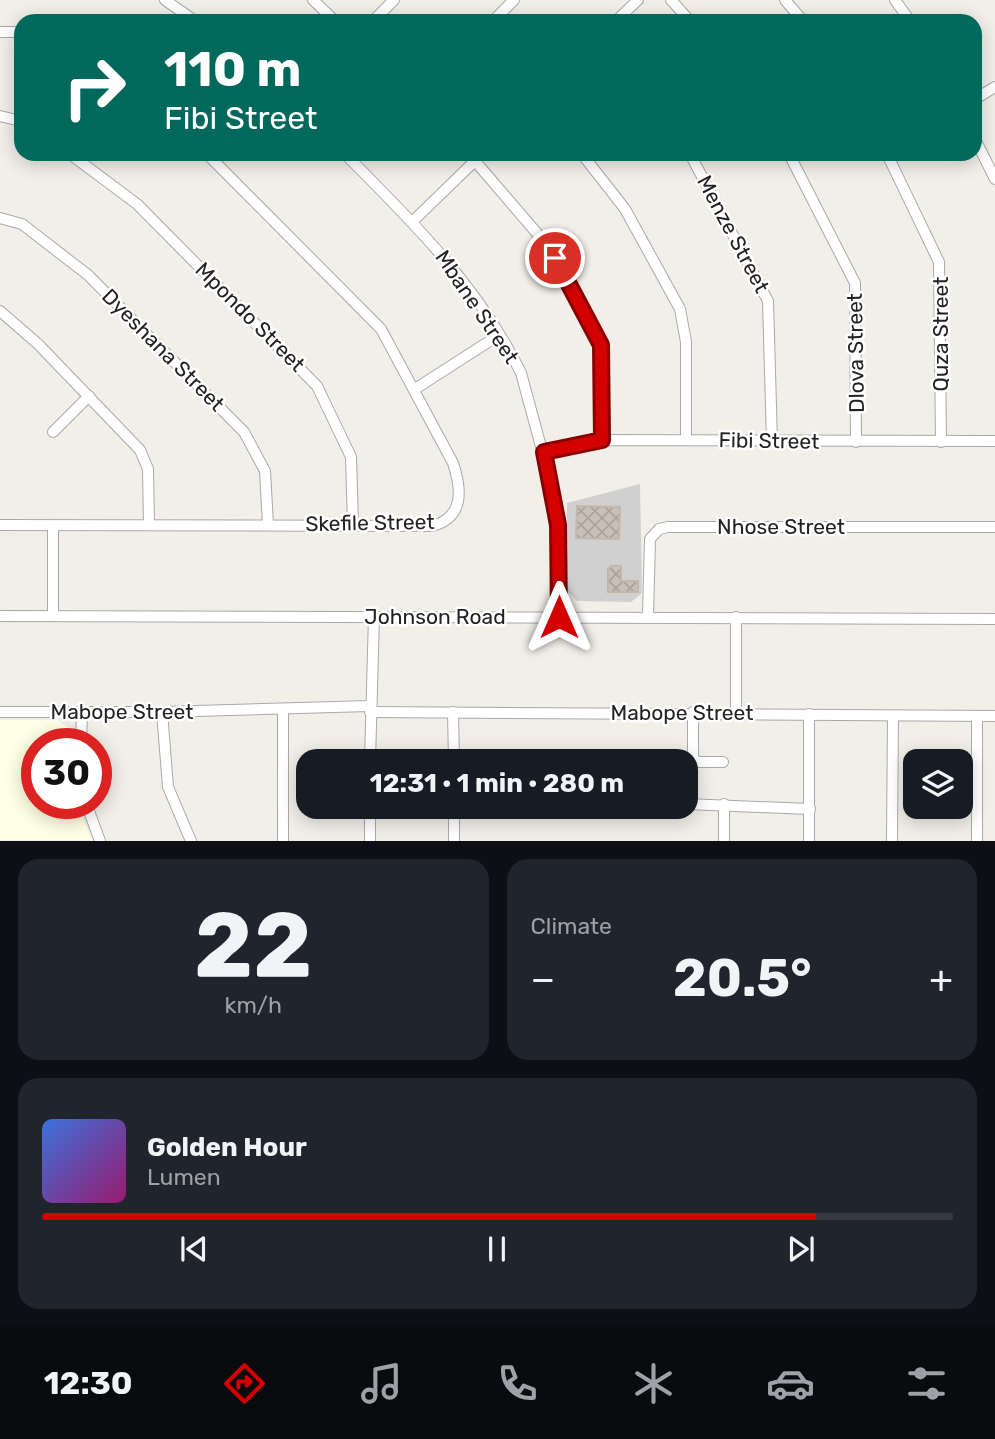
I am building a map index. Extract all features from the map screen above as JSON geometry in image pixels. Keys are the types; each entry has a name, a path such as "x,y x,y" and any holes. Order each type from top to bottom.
{"street":[{"path":"164,0 185,14"},
{"path":"313,0 328,14"},
{"path":"380,14 394,0"},
{"path":"500,14 514,0"},
{"path":"624,14 638,0"},
{"path":"671,0 684,14"},
{"path":"785,0 797,14"},
{"path":"982,152 994,174"},
{"name":"Mpondo Street","path":"79,161 137,204 317,386 351,457 353,525"},
{"name":"Skefile Street","path":"0,525 432,526 448,521 457,510 457,481 453,463 381,329 214,161"},
{"name":"Mbane Street","path":"357,161 455,269 521,373 544,452 558,525 559,617"},
{"path":"412,222 475,161"},
{"path":"480,161 541,238 596,332 602,355 602,440"},
{"path":"587,161 625,209 683,319 686,440"},
{"name":"Menze Street","path":"694,161 768,301 772,442"},
{"name":"Dlova Street","path":"793,161 855,283 856,442"},
{"name":"Quza Street","path":"890,161 939,262 941,442"},
{"name":"Dyeshana Street","path":"0,218 22,224 78,266 244,432 265,471 268,525"},
{"path":"0,311 133,440 145,459 149,524"},
{"path":"415,389 499,335"},
{"path":"53,432 89,396"},
{"name":"Fibi Street","path":"544,452 602,440 995,442"},
{"path":"53,526 53,616"},
{"name":"Nhose Street","path":"648,616 649,546 650,539 659,529 995,527"},
{"name":"Johnson Road","path":"0,616 995,619"},
{"path":"370,749 374,616"},
{"path":"736,617 736,712"},
{"path":"283,709 283,841"},
{"name":"Mabope Street","path":"0,712 370,709 995,716"},
{"path":"162,712 168,787 191,841"},
{"path":"453,712 454,749"},
{"path":"692,712 693,758 697,762 723,762"},
{"path":"82,713 82,728"},
{"path":"809,714 810,841"},
{"path":"892,841 893,716"},
{"path":"977,716 977,841"},
{"path":"698,803 810,808"},
{"path":"724,804 724,841"},
{"path":"92,819 100,841"},
{"path":"370,819 370,841"},
{"path":"454,819 454,841"}],"shaded area":[{"path":"640,484 642,593 631,602 577,601 567,591 567,503"},
{"path":"0,720 58,720 69,728 21,728 21,819 83,819 92,840 0,840"}],"building":[{"path":"577,506 620,507 619,539 576,538"},
{"path":"611,566 621,566 621,581 638,581 638,592 608,592 608,569"}],"route":[{"path":"555,258 596,332 602,355 602,440 544,452 556,502 559,617"}]}
